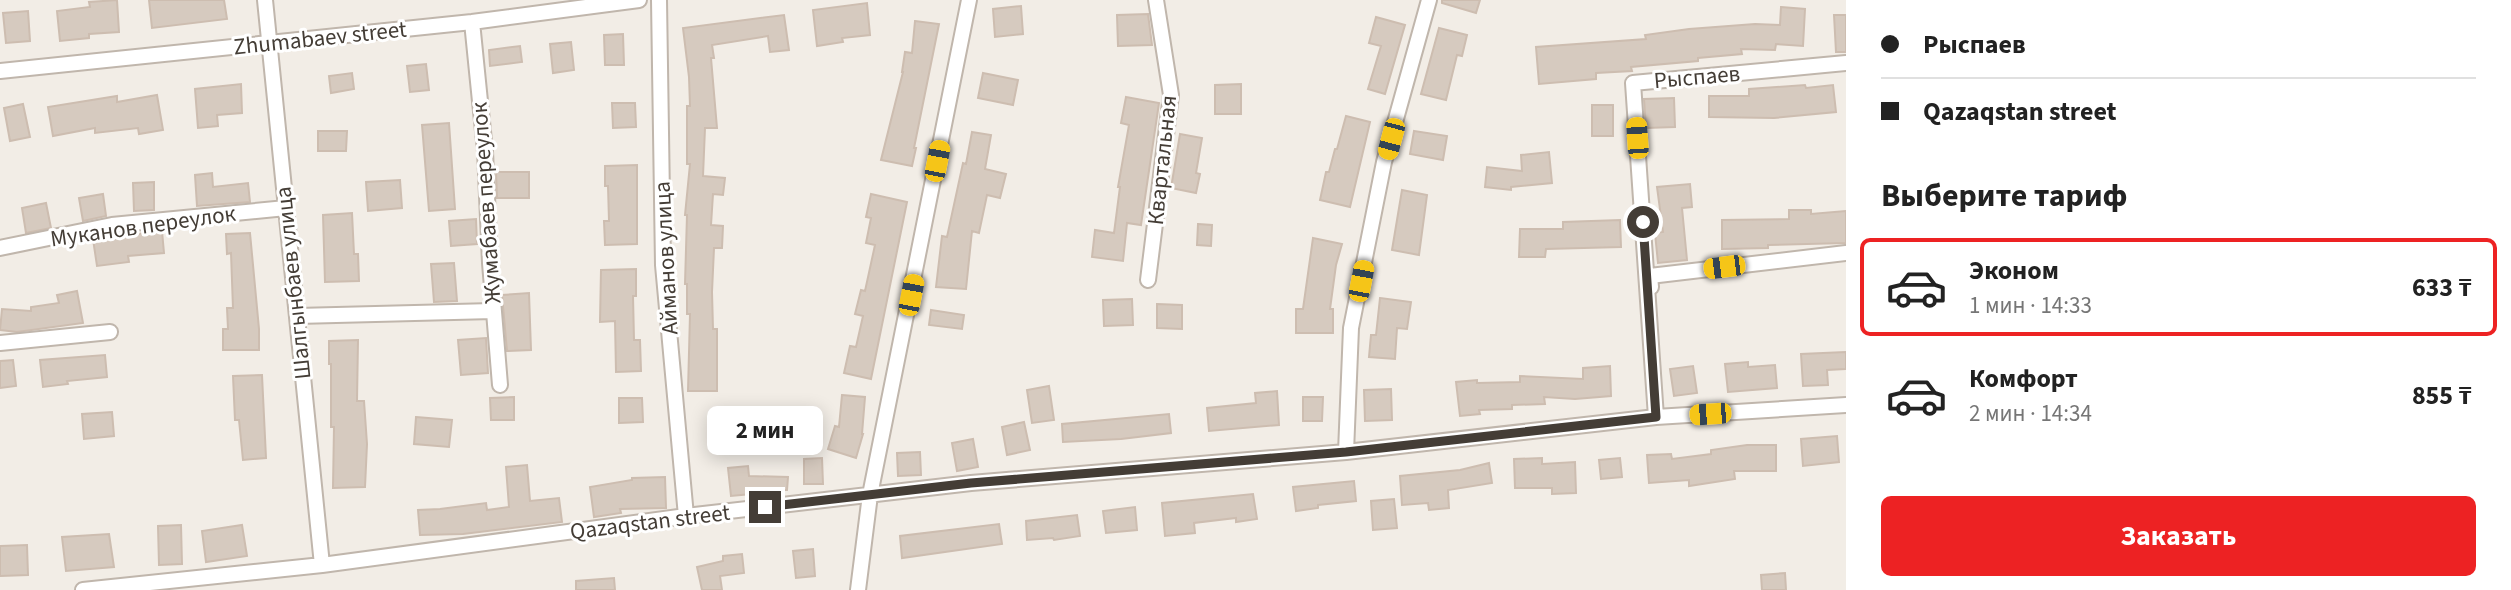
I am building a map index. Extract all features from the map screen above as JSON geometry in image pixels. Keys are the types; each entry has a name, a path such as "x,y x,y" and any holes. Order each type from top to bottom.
{"street":[{"name":"Шалгынбаев улица","path":"265,0 322,565"},
{"name":"Zhumabaev street","path":"0,71 472,22 639,0"},
{"name":"Айманов улица","path":"659,0 663,265 686,516"},
{"path":"858,590 870,495 969,0"},
{"name":"Квартальная","path":"1148,280 1171,95 1156,0"},
{"path":"1346,452 1351,328 1384,162 1429,0"},
{"name":"Жумабаев переулок","path":"472,22 485,151 493,310 500,385"},
{"name":"Рыспаев","path":"1656,417 1633,83 1846,63"},
{"name":"Муканов переулок","path":"0,248 112,225 286,208"},
{"path":"1656,417 1650,276 1846,253"},
{"path":"297,316 493,310"},
{"path":"0,342 110,332"},
{"name":"Qazaqstan street","path":"83,590 322,565 686,516 971,483 1346,452 1656,417 1846,405"}],"building":[{"path":"117,0 119,32 89,34 89,38 60,41 57,11 90,7 89,2"},
{"path":"149,0 224,0 227,19 152,28"},
{"path":"1442,0 1480,0 1476,13 1442,3"},
{"path":"867,3 870,35 842,38 843,42 817,46 813,10"},
{"path":"1021,6 1023,34 995,37 993,9"},
{"path":"1781,7 1805,9 1803,46 1776,44 1775,50 1741,49 1742,54 1631,67 1632,71 1596,73 1596,79 1539,84 1536,47 1646,39 1645,35 1689,29 1780,25"},
{"path":"28,11 30,41 6,43 3,13"},
{"path":"1148,14 1152,45 1118,46 1117,15"},
{"path":"784,15 789,50 770,52 768,36 712,45 717,128 705,128 703,176 725,178 723,195 713,194 711,225 723,226 722,248 714,248 712,292 713,329 717,329 717,391 688,391 690,314 687,314 685,284 685,215 690,164 687,164 687,106 690,106 683,28"},
{"path":"1834,15 1846,15 1846,52 1836,52"},
{"path":"1376,17 1405,25 1385,94 1368,89 1381,46 1369,43"},
{"path":"915,21 939,24 912,166 881,160 903,72 905,52 912,53"},
{"path":"1439,28 1467,35 1462,56 1457,55 1446,100 1421,94"},
{"path":"623,34 624,65 605,65 604,35"},
{"path":"571,42 574,70 553,73 550,44"},
{"path":"520,46 522,62 490,66 489,50"},
{"path":"426,64 429,90 410,92 407,66"},
{"path":"352,73 354,89 331,93 329,76"},
{"path":"983,73 1018,80 1013,105 978,98"},
{"path":"241,84 242,113 217,115 218,126 198,128 195,89"},
{"path":"1241,84 1241,114 1215,114 1215,85"},
{"path":"1805,85 1806,88 1833,85 1836,112 1774,118 1709,117 1709,96 1749,96 1749,89"},
{"path":"157,95 163,130 139,134 138,128 95,133 95,128 53,136 48,107 117,96 117,102"},
{"path":"1126,97 1159,103 1141,225 1127,223 1123,261 1092,257 1095,230 1114,233 1118,187 1129,125 1121,123"},
{"path":"1674,98 1675,127 1646,128 1644,99"},
{"path":"612,103 635,103 636,127 613,128"},
{"path":"23,104 30,137 10,141 4,108"},
{"path":"1592,105 1613,105 1613,136 1592,136"},
{"path":"1346,116 1370,122 1350,207 1320,200 1326,172 1329,172"},
{"path":"449,123 455,209 429,211 422,125"},
{"path":"318,131 347,131 346,151 318,151"},
{"path":"1414,131 1447,136 1443,160 1410,154"},
{"path":"972,132 991,135 985,169 1006,174 1000,198 987,195 979,233 972,231 966,289 936,287 942,236 947,237"},
{"path":"1180,134 1202,138 1196,173 1200,174 1196,193 1171,188"},
{"path":"1549,152 1552,183 1511,187 1511,190 1485,187 1487,167 1522,171 1521,155"},
{"path":"637,165 637,244 605,245 604,221 609,221 605,166"},
{"path":"496,172 529,172 529,198 497,198"},
{"path":"212,173 213,187 248,183 250,202 197,206 195,175"},
{"path":"400,180 402,208 368,211 366,182"},
{"path":"154,182 154,210 134,211 133,183"},
{"path":"1690,184 1692,207 1682,208 1687,260 1658,263 1655,233 1663,232 1657,187"},
{"path":"1402,190 1427,195 1419,255 1392,250"},
{"path":"103,194 106,216 83,221 79,198"},
{"path":"871,194 907,202 871,379 844,373 850,346 856,347 863,316 855,314 861,290 865,291 875,245 866,243 871,218 866,217"},
{"path":"46,203 51,228 26,233 22,208"},
{"path":"1789,210 1811,210 1811,214 1846,211 1846,243 1722,249 1722,220 1789,219"},
{"path":"352,213 354,254 358,254 359,281 325,282 323,215"},
{"path":"476,219 477,244 451,246 449,221"},
{"path":"1620,220 1621,247 1546,249 1545,257 1519,257 1520,229 1563,229 1563,222"},
{"path":"1198,224 1212,225 1211,246 1197,245"},
{"path":"162,231 164,253 128,256 129,262 97,266 93,239"},
{"path":"250,233 259,350 223,350 223,329 228,329 227,308 233,308 231,253 227,254 226,234"},
{"path":"1313,238 1342,244 1330,309 1333,309 1333,333 1296,333 1296,309 1303,309"},
{"path":"454,263 457,301 434,302 431,264"},
{"path":"636,269 636,296 633,296 634,340 640,340 641,371 616,372 615,321 600,322 601,270"},
{"path":"77,291 83,323 17,332 0,330 2,309 31,311 31,307 59,303 57,295"},
{"path":"529,293 531,350 507,351 502,295"},
{"path":"1380,298 1411,302 1407,329 1397,328 1395,359 1369,357 1371,335 1376,335"},
{"path":"1132,299 1133,325 1104,326 1103,300"},
{"path":"1157,304 1182,305 1182,329 1157,328"},
{"path":"931,310 964,315 962,329 929,325"},
{"path":"486,338 488,373 461,375 458,340"},
{"path":"358,340 357,401 364,401 367,444 365,487 333,488 334,427 331,427 329,341"},
{"path":"1846,352 1846,369 1827,370 1828,385 1803,386 1801,354"},
{"path":"105,355 107,377 67,381 68,384 43,387 40,360"},
{"path":"13,360 16,386 0,388 0,361"},
{"path":"1748,362 1748,367 1775,365 1777,388 1728,392 1725,364"},
{"path":"1610,366 1611,396 1575,399 1544,397 1545,404 1512,405 1512,409 1479,410 1480,414 1460,416 1456,382 1520,382 1520,376 1583,379 1583,368"},
{"path":"1693,366 1697,393 1674,396 1670,369"},
{"path":"262,375 266,458 243,460 239,420 235,420 233,376"},
{"path":"1049,386 1054,420 1032,423 1027,390"},
{"path":"1391,389 1392,420 1365,421 1364,390"},
{"path":"1277,391 1279,425 1209,431 1207,408 1256,403 1255,393"},
{"path":"842,395 865,397 863,434 856,458 828,449 835,426 839,427"},
{"path":"514,397 514,420 491,420 490,398"},
{"path":"1303,397 1323,397 1322,421 1303,421"},
{"path":"619,398 642,398 643,422 619,423"},
{"path":"112,412 114,436 84,439 82,414"},
{"path":"1169,414 1171,433 1063,442 1062,424"},
{"path":"416,417 452,420 449,447 414,444"},
{"path":"1024,422 1030,450 1007,455 1002,427"},
{"path":"1837,436 1839,462 1803,466 1801,439"},
{"path":"973,439 978,467 957,471 952,443"},
{"path":"1747,445 1776,445 1776,471 1734,471 1735,479 1689,486 1689,480 1649,483 1647,455 1671,454 1672,459 1711,454 1711,450"},
{"path":"920,452 921,475 898,476 897,453"},
{"path":"822,458 823,484 804,484 804,459"},
{"path":"1542,458 1542,464 1575,462 1576,493 1552,494 1552,488 1515,488 1514,459"},
{"path":"1620,458 1622,477 1601,479 1599,460"},
{"path":"1489,463 1492,483 1448,490 1449,508 1429,510 1428,503 1402,505 1400,476 1460,470"},
{"path":"527,465 530,501 559,498 562,522 463,534 420,535 418,510 486,503 487,510 509,507 506,467"},
{"path":"748,466 749,476 788,477 787,490 750,490 751,494 731,496 728,468"},
{"path":"665,477 666,508 620,509 621,513 594,517 590,487 632,478"},
{"path":"1354,481 1356,501 1318,505 1318,508 1296,511 1293,487"},
{"path":"1253,494 1257,519 1236,522 1236,518 1194,523 1195,533 1165,536 1162,503"},
{"path":"1394,499 1397,528 1373,530 1371,501"},
{"path":"1135,507 1137,530 1106,533 1103,511"},
{"path":"1077,515 1080,536 1027,540 1026,521"},
{"path":"999,524 1002,544 902,558 900,536"},
{"path":"181,525 182,564 159,565 158,526"},
{"path":"242,525 247,556 206,562 202,531"},
{"path":"109,534 114,567 66,571 62,537"},
{"path":"27,545 28,575 0,576 0,546"},
{"path":"813,549 815,576 796,578 793,551"},
{"path":"742,554 744,573 720,576 722,590 702,590 697,567 723,561 723,556"},
{"path":"1785,573 1786,590 1762,590 1761,575"},
{"path":"614,578 615,590 576,590 576,581"}],"route":[{"path":"765,507 971,483 1346,452 1656,417 1643,222"}]}
